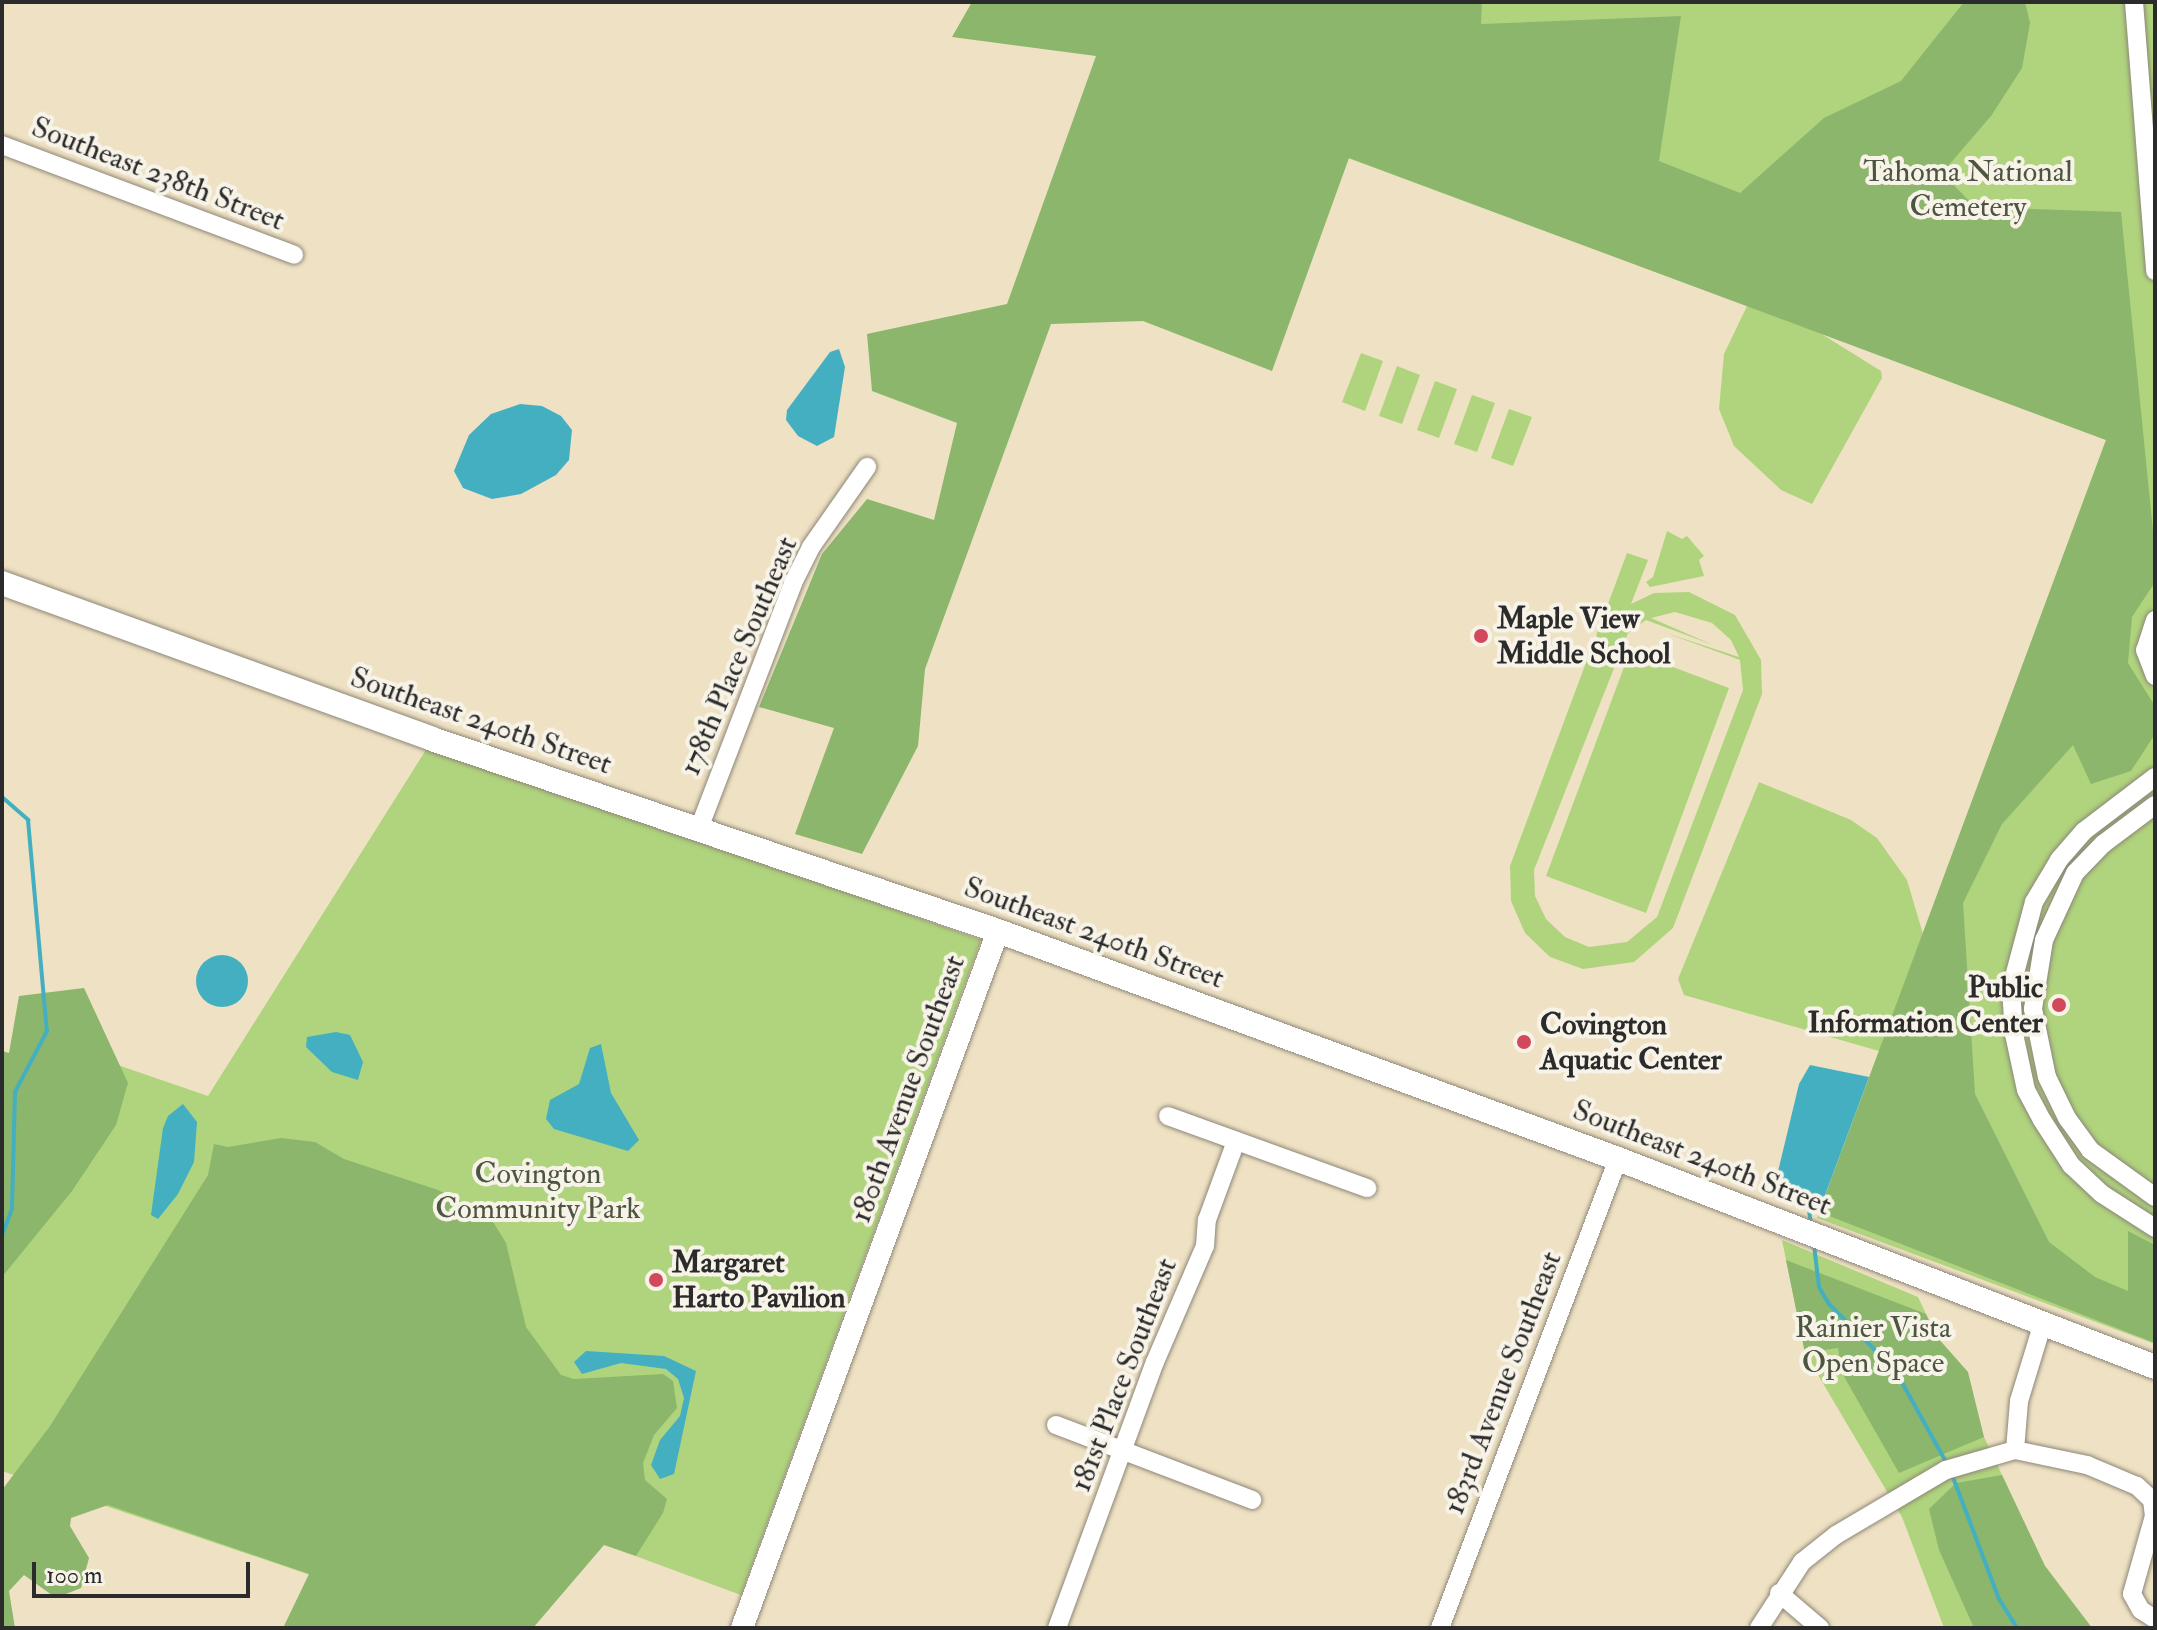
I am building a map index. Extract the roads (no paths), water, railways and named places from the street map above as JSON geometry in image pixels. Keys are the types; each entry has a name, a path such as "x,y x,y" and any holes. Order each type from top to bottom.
{"main road":[{"name":"Southeast 240th Street","path":"2,583 698,831 998,931 1618,1159 2042,1326 2155,1367"}],"street":[{"path":"2134,2 2155,271"},
{"name":"Southeast 238th Street","path":"2,145 294,255"},
{"name":"178th Place Southeast","path":"698,831 793,583 811,547 867,467"},
{"path":"2155,620 2145,650 2155,676"},
{"path":"2155,777 2084,831 2059,860 2034,902 2011,988 2022,1069 2042,1120 2071,1165 2102,1194 2155,1228"},
{"path":"2155,805 2103,844 2063,893 2044,940 2033,1009 2047,1077 2067,1118 2090,1150 2155,1197"},
{"name":"180th Avenue Southeast","path":"742,1628 998,931"},
{"path":"1168,1116 1367,1188"},
{"name":"181st Place Southeast","path":"1057,1628 1205,1246 1207,1220 1236,1141"},
{"name":"183rd Avenue Southeast","path":"1440,1628 1618,1159"},
{"path":"2015,1450 2019,1401 2042,1326"},
{"path":"1056,1425 1252,1500"},
{"path":"1759,1628 1802,1562 1836,1535 1946,1470 2015,1450 2087,1465 2137,1486 2152,1500 2149,1536 2133,1580 2135,1602 2155,1619"},
{"path":"1779,1593 1820,1628"}],"water":[{"path":"839,349 845,367 834,437 817,446 798,436 786,420 787,410 830,352"},
{"path":"520,404 542,406 561,416 572,430 569,460 556,475 521,494 492,499 463,488 454,471 469,435 491,414"},
{"path":"222,955 241,962 248,981 241,1000 222,1007 203,1000 196,981 203,962"},
{"path":"336,1032 350,1035 363,1062 358,1080 332,1072 306,1047 307,1037"},
{"path":"601,1044 611,1093 639,1140 628,1151 554,1129 546,1119 550,1100 579,1084 590,1048"},
{"path":"1810,1065 1869,1077 1821,1206 1775,1184 1799,1084"},
{"path":"183,1104 197,1122 194,1162 178,1194 158,1219 151,1215 163,1128 168,1116"},
{"path":"586,1351 664,1356 696,1371 674,1474 660,1479 651,1465 660,1440 680,1416 684,1398 678,1379 666,1369 621,1363 582,1374 574,1362"}],"waterway":[{"path":"2,206 2,227"},
{"path":"2,797 28,820 47,1031 15,1092 12,1209 2,1235"},
{"path":"1808,1203 1811,1225"},
{"path":"1814,1245 1819,1287 1829,1304 1895,1370 1947,1464"},
{"path":"1951,1472 1999,1599 2017,1628"}],"place":[{"name":"Maple View Middle School","path":"1481,636"},
{"name":"Public Information Center","path":"2059,1005"},
{"name":"Covington Aquatic Center","path":"1524,1042"},
{"name":"Margaret Harto Pavilion","path":"656,1280"}],"park label":[{"name":"Tahoma National Cemetery","path":"1968,189"},
{"name":"Covington Community Park","path":"538,1191"},
{"name":"Rainier Vista Open Space","path":"1873,1345"}]}
